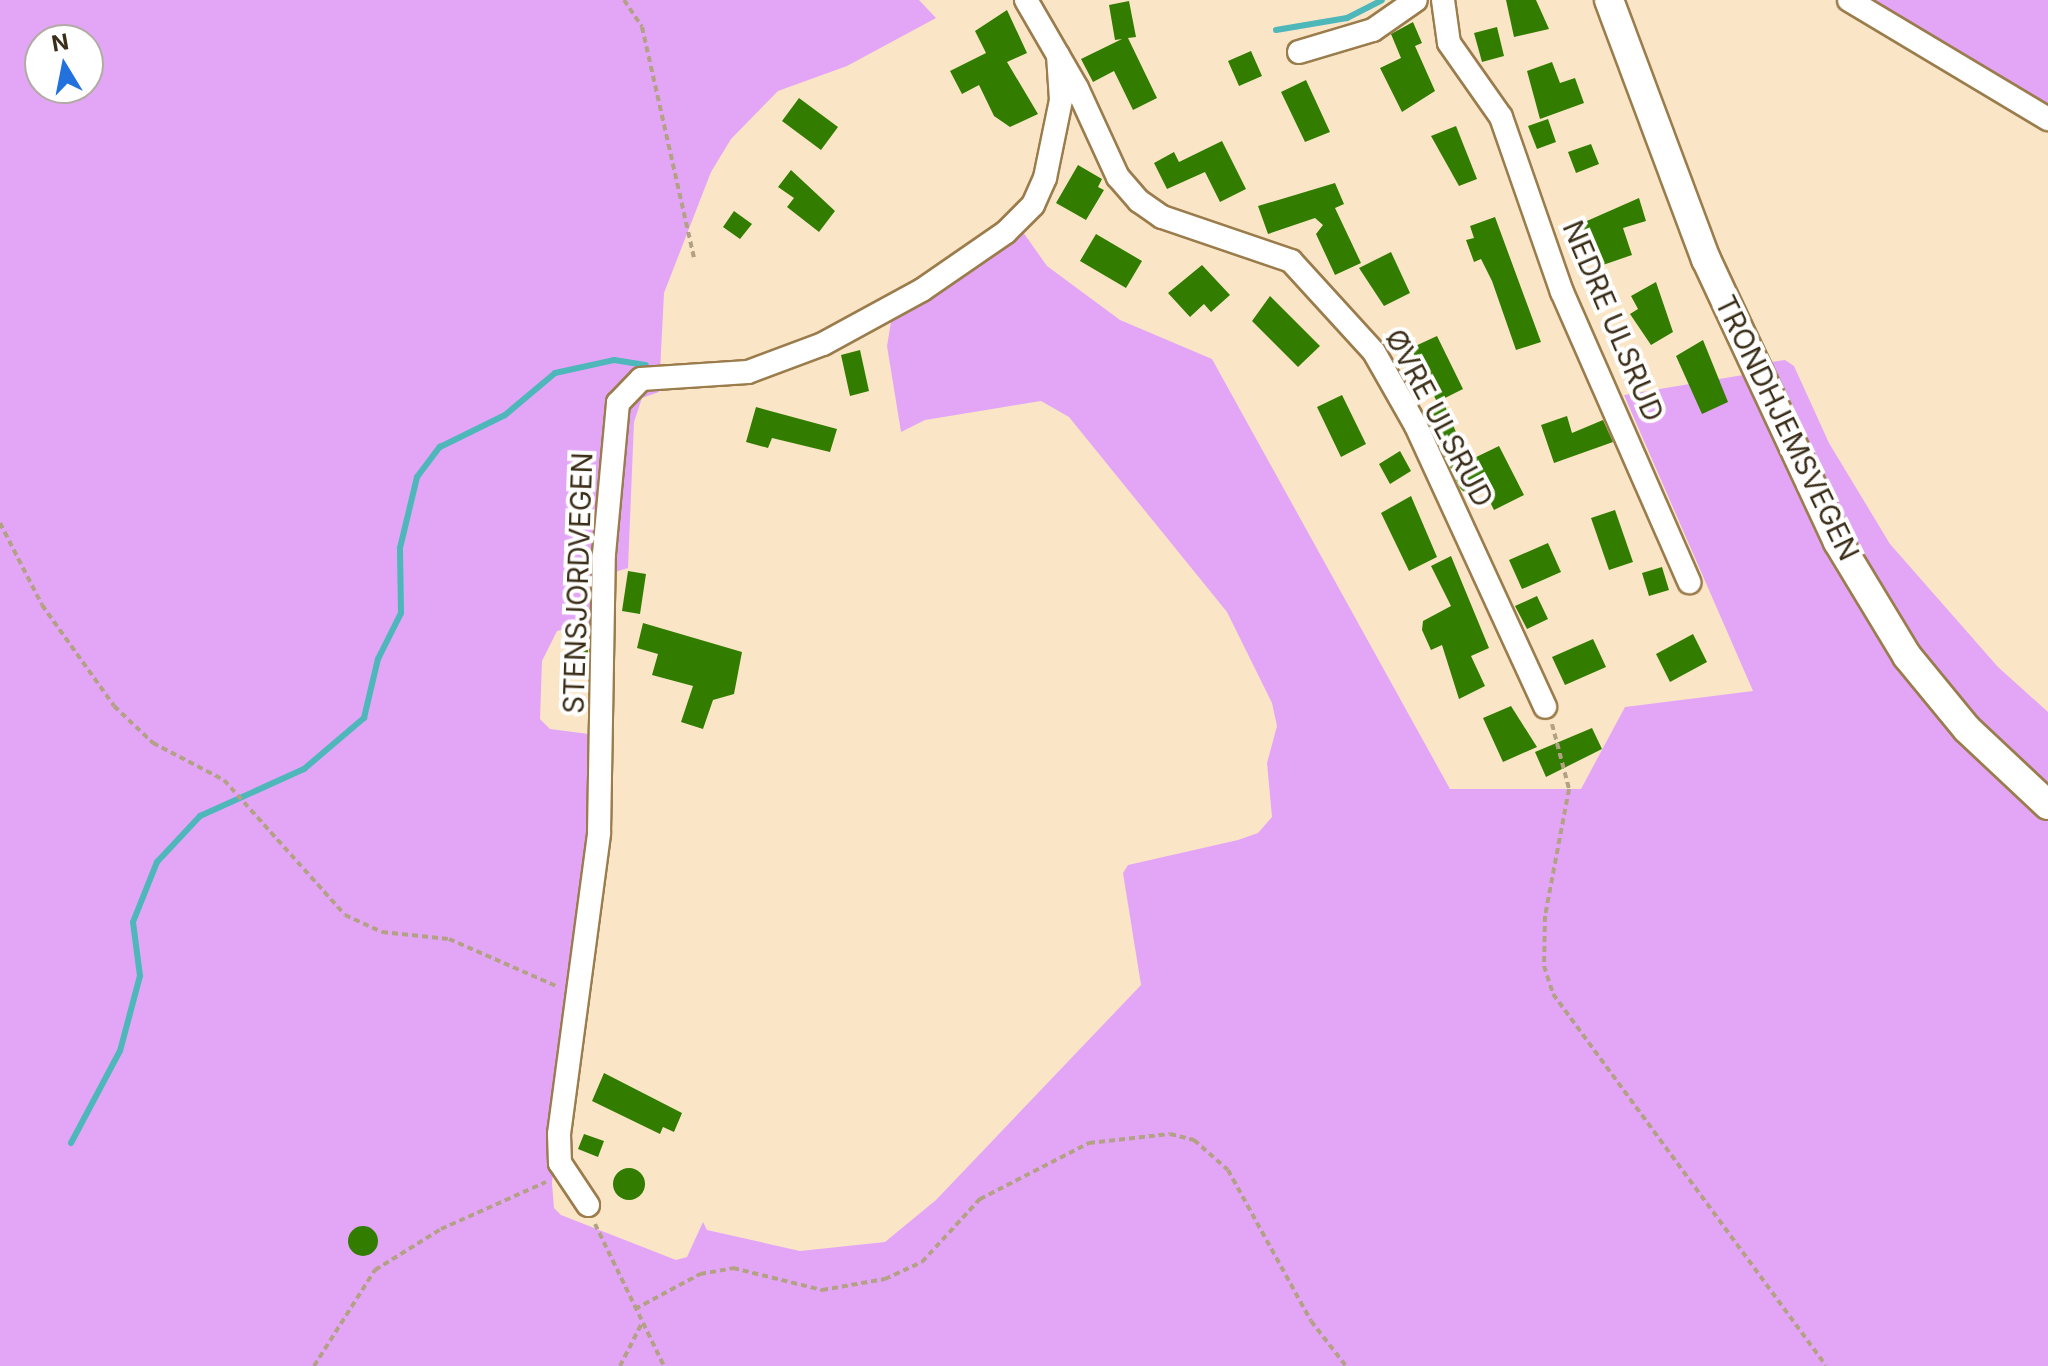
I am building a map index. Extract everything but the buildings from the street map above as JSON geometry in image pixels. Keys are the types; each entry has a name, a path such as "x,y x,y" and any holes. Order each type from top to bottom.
{"main road":[{"name":"TRONDHJEMSVEGEN","path":"1609,0 1706,259 1838,542 1907,656 1967,729 2048,805"}],"street":[{"name":"STENSJORDVEGEN","path":"588,1205 560,1163 559,1134 599,833 604,554 618,403 641,379 748,372 823,344 922,290 1006,232 1033,205 1045,178 1061,100 1058,55 1026,0"},
{"path":"1299,52 1373,30 1416,0"},
{"name":"NEDRE ULSRUD","path":"1443,0 1449,43 1501,117 1562,292 1689,582"},
{"path":"1849,0 2048,119"},
{"name":"ØVRE ULSRUD","path":"1058,55 1116,175 1139,201 1162,217 1291,261 1374,352 1421,437 1545,707"}],"path":[{"path":"624,0 642,27 694,257"},
{"path":"0,523 42,605 114,706 153,743 224,780 345,915 382,932 449,939 520,966 576,1003"},
{"path":"1545,707 1563,750 1569,789 1545,916 1544,966 1553,994 1826,1366"},
{"path":"635,1309 700,1274 733,1268 822,1290 885,1279 922,1262 980,1199 1089,1143 1170,1134 1194,1140 1228,1170 1311,1321 1346,1366"},
{"path":"314,1366 375,1270 441,1229 567,1174"},
{"path":"588,1205 664,1366"},
{"path":"620,1366 642,1323"}],"shaded area":[{"path":"0,0 919,0 936,18 847,66 778,91 731,139 711,172 664,293 659,392 642,398 634,422 628,568 605,575 591,623 557,631 542,661 540,719 550,729 604,736 552,1183 554,1208 561,1215 676,1260 687,1257 703,1222 707,1230 800,1251 885,1242 936,1200 1141,985 1123,873 1128,865 1238,840 1258,833 1272,817 1267,763 1277,726 1272,703 1227,612 1069,417 1041,401 925,420 901,432 887,346 893,310 1018,225 1047,266 1120,320 1212,359 1450,789 1581,789 1625,707 1753,691 1624,395 1749,374 1764,363 1785,360 1794,366 1829,443 1890,544 1998,667 2048,712 2048,1366 0,1366"},
{"path":"1859,0 2048,0 2048,119"}],"waterway":[{"path":"1276,30 1347,18 1382,0"},
{"path":"71,1143 120,1051 140,976 133,922 157,862 200,816 304,769 364,718 378,659 401,613 400,548 417,477 440,447 505,415 555,373 614,360 646,365"}]}
